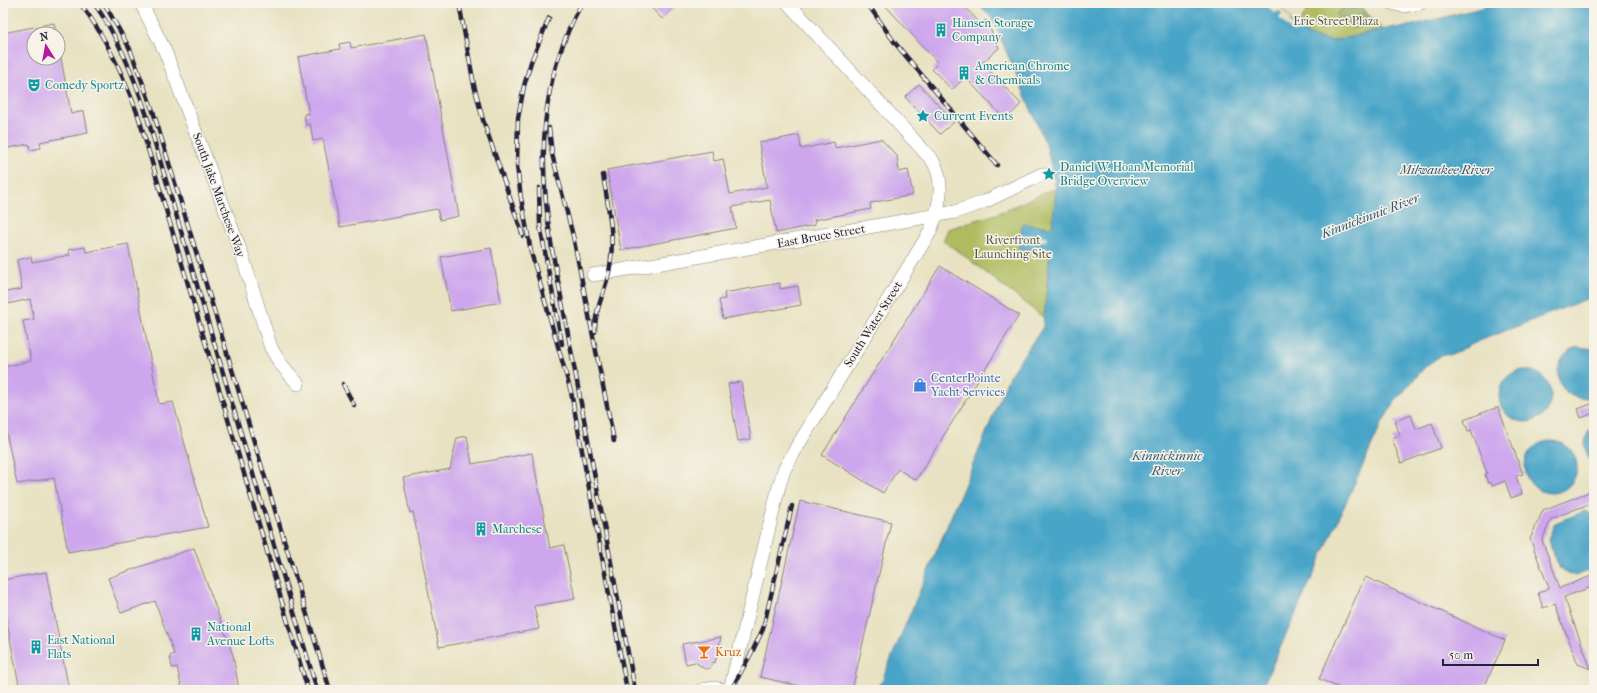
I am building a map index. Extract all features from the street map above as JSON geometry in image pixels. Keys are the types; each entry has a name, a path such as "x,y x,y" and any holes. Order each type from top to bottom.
{"street":[{"name":"South Jake Marchese Way","path":"141,3 151,21 170,66 241,252 271,348 280,363 298,384"},
{"name":"South Water Street","path":"730,690 784,470 930,232 936,216 941,192 940,174 934,161 788,3"},
{"path":"1392,3 1403,6 1420,3"},
{"name":"East Bruce Street","path":"593,275 955,212 984,202 1042,174"},
{"path":"702,690 715,688 724,690"}],"green space":[{"name":"Erie Street Plaza","path":"1312,3 1357,3 1383,29 1332,41 1309,36 1298,25"},
{"path":"1336,3 1352,3 1347,8 1348,10 1360,7 1364,10 1361,13 1368,14 1376,23 1353,28 1350,25 1349,26 1343,18 1336,17 1337,13 1344,8"},
{"name":"Riverfront Launching Site","path":"1056,189 1044,318 957,250 943,241 948,229 999,213 1048,191"}],"water":[{"path":"978,3 1276,3 1308,36 1332,41 1395,27 1397,29 1501,3 1594,3 1594,296 1477,342 1450,355 1442,354 1424,368 1394,403 1382,423 1261,690 878,690 1009,376 1043,327 1050,251 1019,249 1022,224 1052,227 1056,189 1047,147 995,25 991,17"},
{"path":"1577,347 1594,349 1594,396 1582,398 1572,396 1564,390 1560,382 1558,373 1560,363 1566,354"},
{"path":"1525,370 1535,372 1543,378 1549,386 1551,396 1549,406 1543,414 1535,420 1525,422 1515,420 1507,414 1501,406 1499,396 1501,386 1507,378 1515,372"},
{"path":"1594,425 1594,464 1587,455 1585,444 1587,434"},
{"path":"1551,441 1561,443 1569,449 1575,457 1577,467 1575,477 1569,485 1561,491 1551,493 1541,491 1533,485 1527,477 1525,467 1527,457 1533,449 1541,443"},
{"path":"1585,511 1594,515 1594,569 1575,576 1560,569 1548,539 1555,523"}],"pier":[{"path":"1265,3 1276,3 1290,18 1295,20 1294,22 1288,20 1294,27 1294,33 1279,18 1282,14 1279,11 1274,13"},
{"path":"1019,234 1047,237 1046,241 1018,238"}],"building":[{"path":"647,3 679,3 662,19"},
{"path":"883,3 961,3 981,24 986,20 999,48 982,63 1021,104 1006,120 965,77 952,90 932,69 938,63"},
{"name":"Comedy Sportz","path":"54,23 55,26 39,26"},
{"name":"Comedy Sportz","path":"26,28 26,66 62,66 71,114 84,111 88,133 40,142 41,148 30,150 29,144 3,149 3,33"},
{"path":"426,34 459,216 440,220 437,209 340,227 323,139 313,141 310,124 306,125 304,114 309,114 298,57 340,49 339,44 350,42 351,48"},
{"path":"919,84 954,122 940,134 905,97"},
{"path":"799,135 801,149 834,142 835,148 881,139 897,156 899,172 908,170 913,195 870,203 871,209 814,220 815,225 776,233 770,200 732,207 736,228 621,250 607,170 712,151 714,161 723,159 730,194 767,187 759,143"},
{"path":"128,244 159,404 173,402 208,527 68,552 54,478 17,484 3,417 3,367 31,361 23,321 34,319 30,299 8,304 6,292 22,289 17,260 31,257 32,262 70,255 68,250 85,247 86,252"},
{"path":"491,248 501,302 451,311 441,257"},
{"name":"CenterPointe Yacht Services","path":"940,266 1019,315 916,480 898,469 883,493 822,455"},
{"path":"780,283 780,289 798,286 801,305 723,319 719,300 725,299 724,293"},
{"path":"741,382 751,439 738,441 728,384"},
{"path":"1594,403 1594,413 1581,418 1578,409"},
{"path":"1498,407 1523,474 1516,476 1522,494 1511,498 1505,481 1492,486 1491,483 1488,483 1485,474 1487,473 1471,430 1468,431 1464,420"},
{"path":"1411,415 1416,429 1432,423 1441,448 1401,463 1392,438 1400,435 1395,421"},
{"name":"Marchese","path":"467,436 472,464 532,453 550,548 564,545 575,599 534,606 539,629 439,647 413,512 410,513 403,478 450,469 457,438"},
{"path":"1594,490 1594,502 1551,519 1542,540 1560,588 1594,575 1594,586 1564,597 1591,669 1578,664 1555,604 1543,608 1538,593 1549,588 1530,539 1543,510"},
{"path":"800,501 891,522 852,690 817,690 760,677"},
{"name":"National Avenue Lofts","path":"194,548 233,655 239,690 182,690 177,667 172,668 170,656 174,654 155,601 121,613 108,578"},
{"name":"East National Flats","path":"46,572 69,690 20,690 3,603 3,580"},
{"path":"1365,577 1505,640 1483,690 1344,690 1319,679"},
{"name":"Kruz","path":"721,637 715,663 713,662 710,668 705,669 695,662 686,664 682,644"}],"railway":[{"path":"80,3 106,43 126,85 138,115 308,690"},
{"path":"94,3 118,42 136,84 146,113 317,690"},
{"path":"104,3 130,49 153,111 330,690"},
{"path":"459,3 474,85 483,120 523,236"},
{"path":"582,3 568,33 557,63 549,93 545,123 544,154 547,217 635,690"},
{"path":"867,3 895,43 997,165"},
{"path":"549,18 531,62 524,86 518,118 517,166 531,252 571,392 627,690"},
{"path":"549,128 552,154 573,236 614,441"},
{"path":"595,332 596,317 609,272 612,247 609,211 603,175"},
{"path":"539,188 540,225 562,344"},
{"path":"343,384 354,405"},
{"path":"731,690 763,629 792,506"}],"place":[{"name":"Hansen Storage Company","path":"941,30"},
{"name":"American Chrome & Chemicals","path":"964,73"},
{"name":"Comedy Sportz","path":"34,85"},
{"name":"Current Events","path":"923,116"},
{"name":"Daniel W. Hoan Memorial Bridge Overview","path":"1049,174"},
{"name":"CenterPointe Yacht Services","path":"920,385"},
{"name":"Marchese","path":"481,529"},
{"name":"National Avenue Lofts","path":"196,634"},
{"name":"East National Flats","path":"36,647"},
{"name":"Kruz","path":"704,652"}],"water label":[{"name":"Milwaukee River","path":"1446,169"},
{"name":"Kinnickinnic River","path":"1370,215"},
{"name":"Kinnickinnic River","path":"1167,462"}]}
